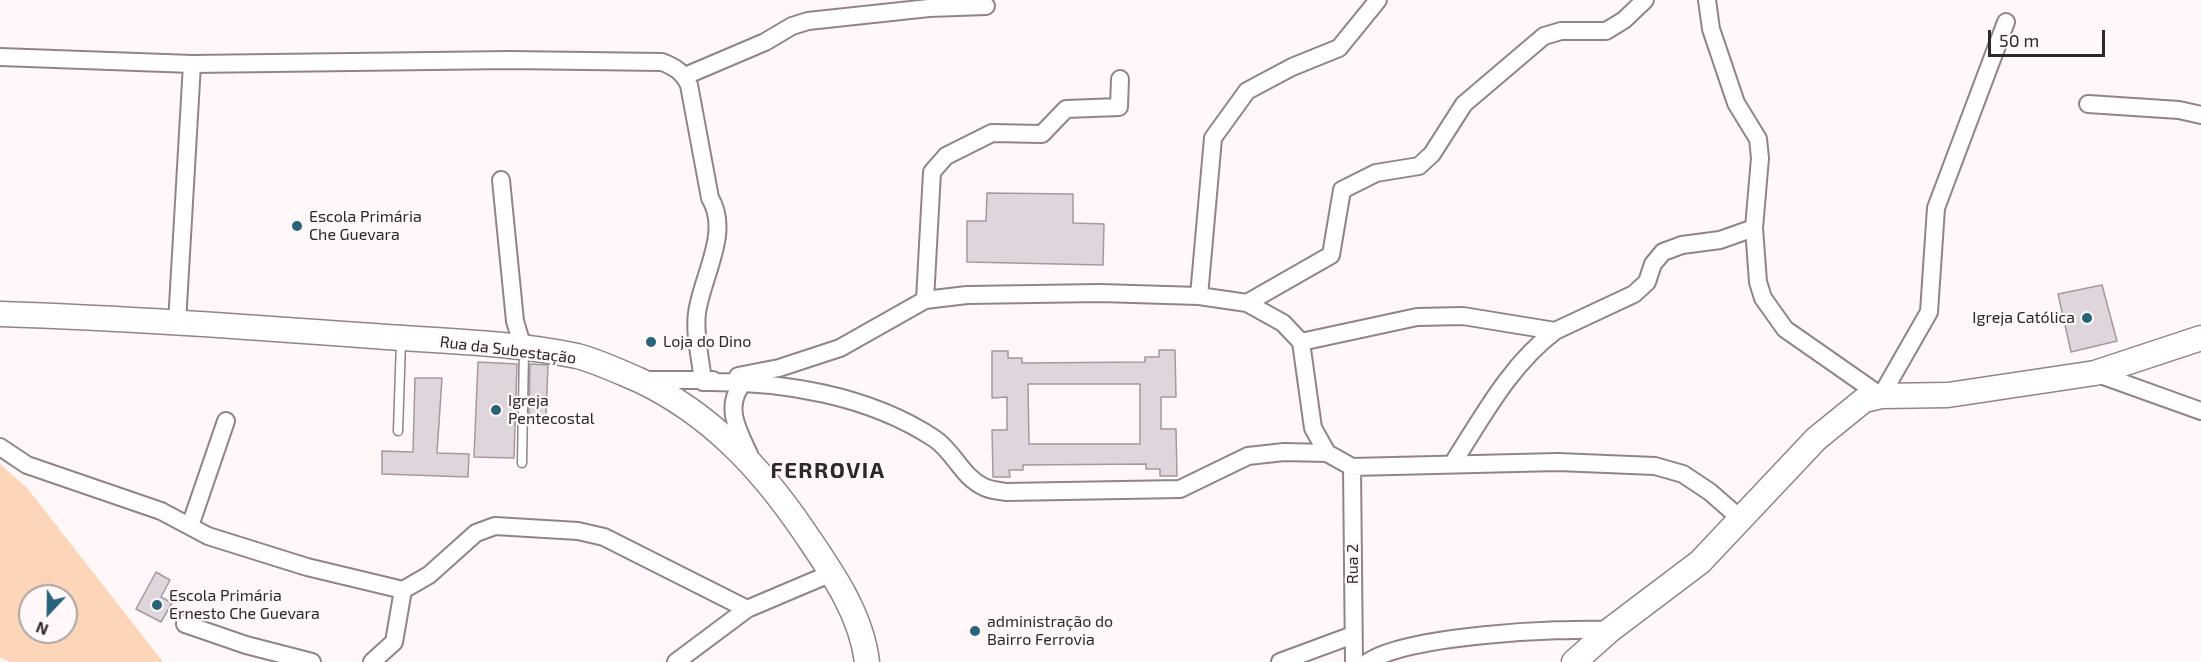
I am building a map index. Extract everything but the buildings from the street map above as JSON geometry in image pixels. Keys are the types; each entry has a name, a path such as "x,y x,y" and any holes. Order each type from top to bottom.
{"street":[{"path":"1199,296 1213,138 1247,91 1292,67 1339,48 1378,0"},
{"path":"1247,303 1331,255 1342,190 1376,173 1419,166 1432,154 1464,105 1544,36 1561,32 1606,31 1624,20 1645,0"},
{"path":"1707,0 1711,29 1736,103 1758,139 1760,158 1754,228 1758,282 1773,315 1785,329 1881,396"},
{"path":"685,76 765,42 792,26 808,21 928,8 986,6"},
{"path":"1881,396 1929,312 1936,208 2006,22"},
{"path":"0,57 192,64 442,60 662,62 674,66 685,76 704,156 710,198 717,210 718,225 697,313 704,382"},
{"path":"177,323 192,64"},
{"path":"926,300 932,172 946,156 992,133 1042,134 1066,109 1119,107 1120,80"},
{"path":"2088,104 2179,110 2201,115"},
{"path":"501,180 515,321 524,348"},
{"path":"1453,463 1508,378 1555,330 1634,294 1647,282 1653,264 1663,252 1682,245 1720,240 1754,228"},
{"path":"704,382 779,368 840,348 926,300 967,295 1024,294 1199,296 1247,303 1282,323 1301,342 1313,428 1327,453"},
{"name":"Rua da Subestação","path":"0,314 177,323 524,348 579,357 639,380 704,418 731,441 783,501 832,573 850,605 867,662"},
{"path":"1301,342 1417,316 1463,316 1555,330"},
{"path":"1574,662 1610,630 1700,562 1816,439 1850,409 1864,400 1881,396 1948,396 2095,374 2201,338"},
{"path":"2095,374 2201,411"},
{"path":"639,380 745,381 862,404 902,419 938,441 966,474 984,488 1006,492 1179,489 1248,456 1284,452 1327,453 1352,467 1558,462 1656,466 1683,474 1710,492 1742,520"},
{"path":"745,381 735,391 732,413 735,426 755,467"},
{"path":"190,526 226,421"},
{"path":"0,447 27,465 161,511 208,536 307,567 403,590 429,575 476,533 495,526 578,531 604,537 747,609"},
{"name":"Rua 2","path":"1352,467 1354,662"},
{"path":"676,662 747,609 832,573"},
{"path":"372,662 394,642 403,590"},
{"path":"185,624 246,645 312,662"},
{"path":"1368,662 1377,656 1436,642 1568,628 1610,630"},
{"path":"1280,662 1353,635"}],"lane":[{"path":"398,431 401,338"},
{"path":"522,464 524,348"}],"shaded area":[{"path":"0,464 28,489 163,662 11,662 0,658"}],"place":[{"name":"Escola Primária Che Guevara","path":"297,226"},
{"name":"Igreja Católica","path":"2087,318"},
{"name":"Loja do Dino","path":"651,342"},
{"name":"Igreja Pentecostal","path":"496,410"},
{"name":"Escola Primária Ernesto Che Guevara","path":"157,605"},
{"name":"administração do Bairro Ferrovia","path":"975,631"}],"district":[{"name":"FERROVIA","path":"828,471"}]}
